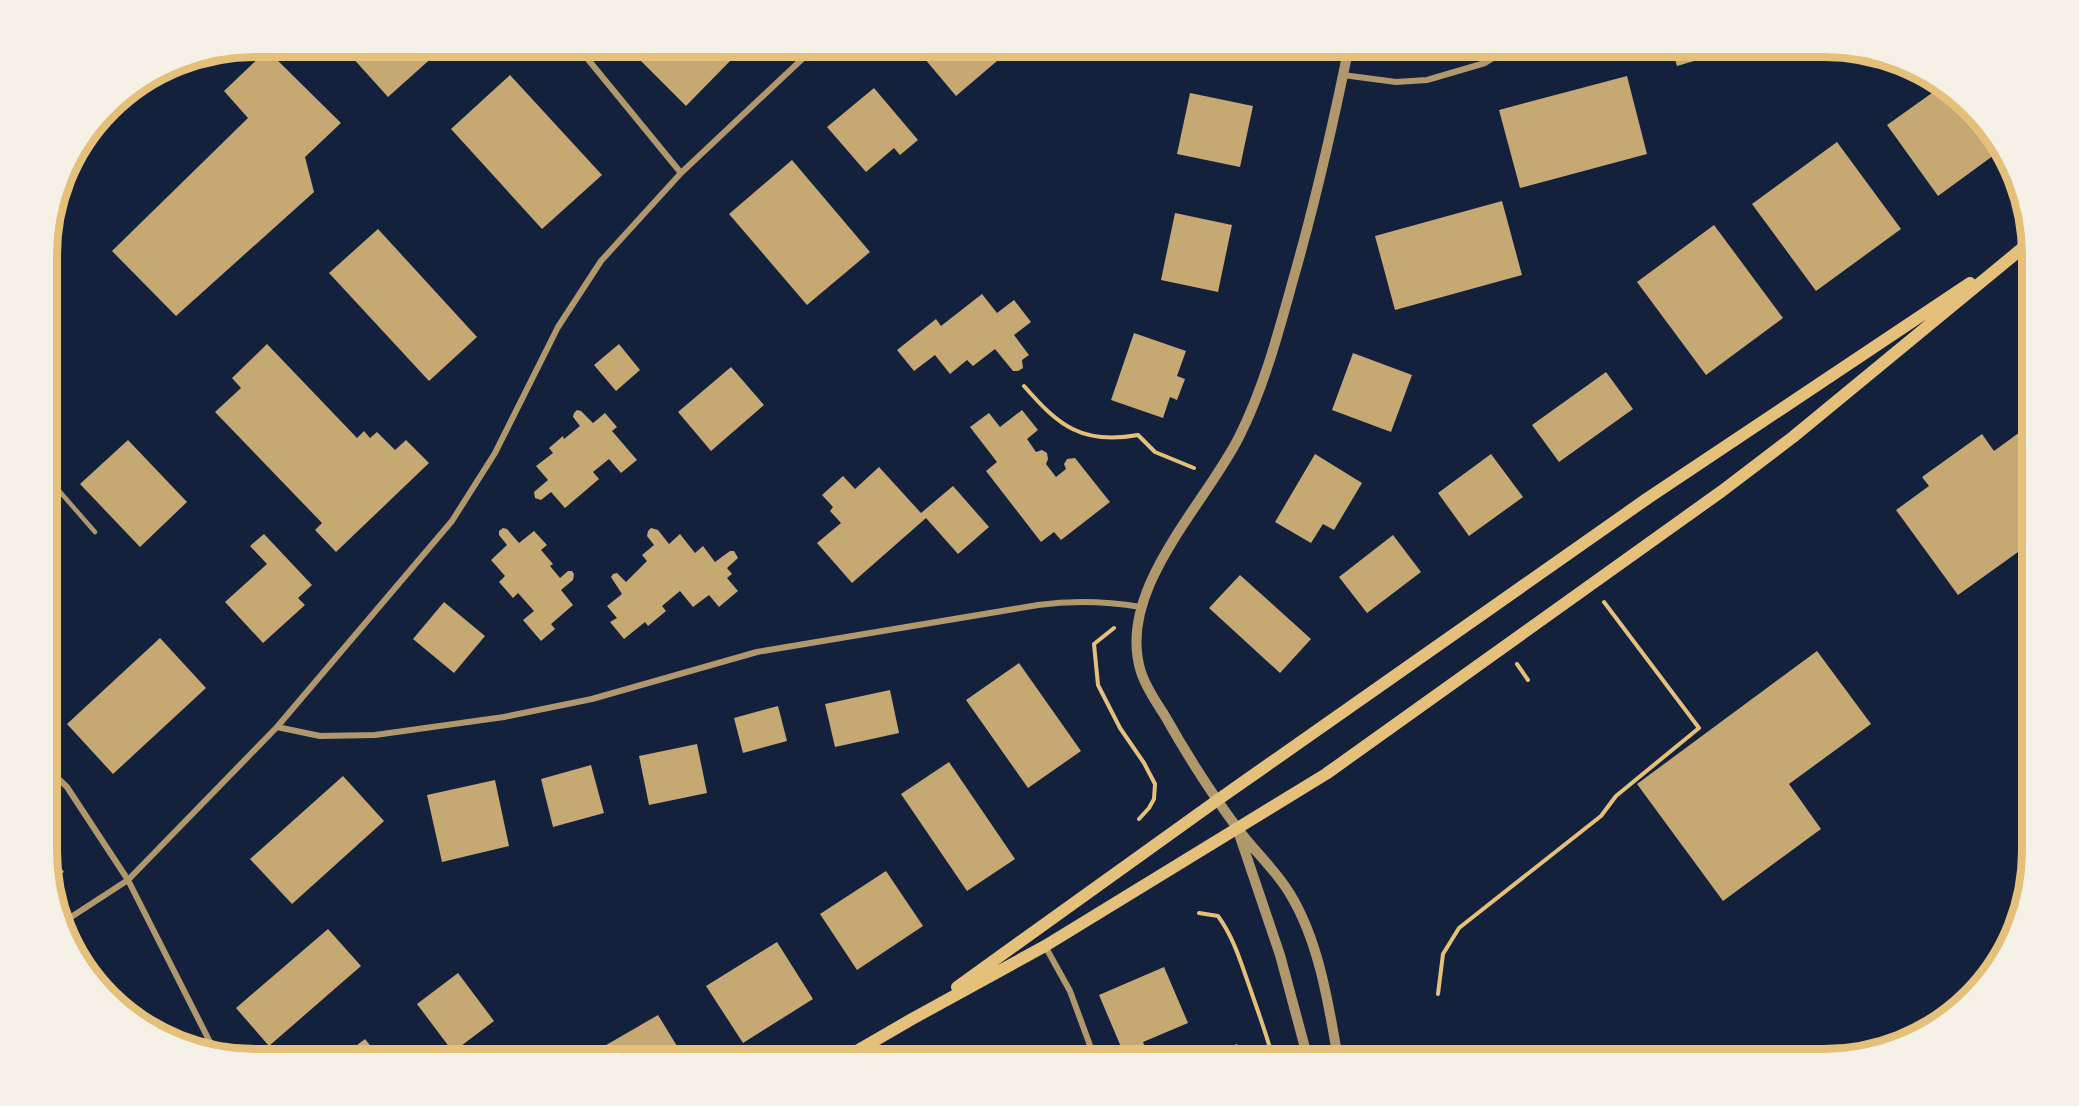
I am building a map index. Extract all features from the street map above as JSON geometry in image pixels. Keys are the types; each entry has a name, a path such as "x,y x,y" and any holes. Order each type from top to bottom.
{"main road":[{"path":"912,1019 1219,799 1648,498 2021,248"},
{"path":"860,1049 1045,946 1326,774 1792,438 2022,249"}],"street":[{"path":"586,57 681,173"},
{"path":"69,918 128,880 277,727 452,521 495,453 558,327 601,261 681,173 804,57"},
{"path":"1336,1049 1322,977 1303,921 1287,889 1237,828 1190,759 1141,674 1137,655 1137,629 1141,606 1165,555 1238,440 1271,358 1306,233 1347,57"},
{"path":"1343,75 1395,82 1427,81 1485,63 1495,57"},
{"path":"277,727 320,736 375,735 504,717 592,699 757,652 1063,601 1102,601 1141,606"},
{"path":"57,778 67,787 128,880 211,1043"},
{"path":"1237,828 1280,955 1305,1049"},
{"path":"1045,946 1070,991 1091,1049"}],"lane":[{"path":"57,488 95,532"}],"path":[{"path":"1024,386 1046,412 1067,428 1094,437 1119,439 1138,435 1155,452 1215,476"},
{"path":"1438,994 1443,954 1459,928 1601,816 1616,795 1699,728 1591,585"},
{"path":"1094,644 1098,685 1120,728 1144,763 1155,784 1154,799 1139,819"},
{"path":"1199,913 1218,916 1227,928 1237,950 1270,1049"}],"building":[{"path":"260,57 274,57 341,123 305,157 314,192 176,316 112,251 248,118 224,91"},
{"path":"352,57 433,57 388,97"},
{"path":"637,57 728,57 731,60 686,106"},
{"path":"923,57 994,57 997,61 956,96"},
{"path":"1674,57 1708,57 1677,66"},
{"path":"510,75 602,175 542,229 451,129"},
{"path":"1627,76 1647,154 1520,188 1499,110"},
{"path":"874,88 918,140 900,155 894,148 866,172 827,127"},
{"path":"1935,91 1973,125 1994,155 1938,196 1887,125"},
{"path":"1190,93 1253,106 1240,167 1177,154"},
{"path":"1837,142 1901,229 1816,291 1752,204"},
{"path":"792,160 870,252 807,305 729,214"},
{"path":"1502,201 1522,275 1395,310 1375,236"},
{"path":"1175,213 1232,225 1218,292 1161,280"},
{"path":"1714,225 1783,318 1706,375 1637,282"},
{"path":"378,229 477,337 429,381 329,273"},
{"path":"982,294 997,313 1014,300 1031,322 1014,335 1029,355 1022,360 1023,368 1013,371 995,349 973,366 967,360 950,374 935,355 914,371 897,350 936,319 941,326"},
{"path":"1134,333 1186,351 1177,376 1185,379 1177,400 1170,397 1163,418 1111,400"},
{"path":"267,344 357,438 364,431 370,438 377,432 395,450 406,440 429,463 336,552 315,530 322,523 215,412 241,388 232,378"},
{"path":"619,344 640,370 616,391 594,365"},
{"path":"1353,353 1412,375 1391,432 1332,410"},
{"path":"731,367 764,405 711,451 678,412"},
{"path":"1606,372 1633,409 1559,462 1532,425"},
{"path":"577,410 593,423 605,413 617,427 612,431 637,460 621,473 609,459 593,472 599,479 565,508 551,492 541,500 535,498 534,492 548,480 536,466 553,453 549,448 580,426 573,417"},
{"path":"1022,410 1038,430 1027,439 1036,452 1042,450 1047,453 1046,464 1056,477 1066,469 1064,464 1067,459 1075,458 1110,502 1061,540 1054,532 1041,542 986,471 997,462 970,427 989,413 1000,427"},
{"path":"2022,431 2022,549 1958,595 1896,510 1929,486 1922,477 1982,434 1994,451"},
{"path":"128,440 187,502 140,547 80,484"},
{"path":"1315,454 1362,483 1334,530 1323,524 1311,543 1275,522"},
{"path":"1491,454 1523,497 1469,536 1438,493"},
{"path":"879,467 921,513 953,486 989,527 958,554 926,518 852,583 817,543 841,523 830,511 833,507 822,495 843,476 855,489"},
{"path":"503,528 507,529 519,543 534,531 547,545 541,550 553,564 550,566 560,578 568,571 574,574 573,580 561,590 573,605 551,624 555,629 541,641 523,620 534,611 518,593 513,598 499,582 505,576 491,560 507,545 499,535 499,531"},
{"path":"651,528 658,530 669,544 680,534 695,553 703,546 715,562 730,551 734,551 738,558 727,568 732,574 727,578 738,591 719,607 709,595 693,607 680,591 662,606 666,611 648,626 645,622 624,639 610,622 617,618 607,606 622,594 611,577 617,573 626,582 647,561 642,555 654,545 647,536"},
{"path":"264,534 312,585 298,598 305,605 263,643 225,602 267,564 250,546"},
{"path":"1393,535 1421,572 1367,613 1339,577"},
{"path":"1240,575 1311,639 1280,673 1209,608"},
{"path":"444,602 485,636 454,673 413,639"},
{"path":"160,638 206,688 113,774 67,724"},
{"path":"1817,651 1871,724 1789,784 1821,829 1723,901 1637,784"},
{"path":"1019,663 1081,751 1028,788 966,700"},
{"path":"890,690 899,733 835,747 825,704"},
{"path":"778,706 787,741 743,753 734,718"},
{"path":"697,744 707,793 649,805 639,756"},
{"path":"949,762 1015,859 967,891 901,794"},
{"path":"591,765 604,813 553,827 541,779"},
{"path":"343,776 384,821 292,904 250,859"},
{"path":"495,780 509,846 442,862 427,795"},
{"path":"58,863 64,872 59,875"},
{"path":"886,871 923,926 857,970 820,914"},
{"path":"328,929 361,966 269,1046 236,1008"},
{"path":"777,942 813,999 743,1043 706,986"},
{"path":"1164,967 1188,1023 1143,1042 1146,1049 1122,1049 1099,995"},
{"path":"458,973 494,1021 457,1049 451,1049 417,1004"},
{"path":"107,977 116,991 106,981 104,979"},
{"path":"658,1015 679,1049 599,1049"},
{"path":"365,1039 373,1049 352,1049"},
{"path":"1237,1044 1239,1049 1225,1049"}]}
